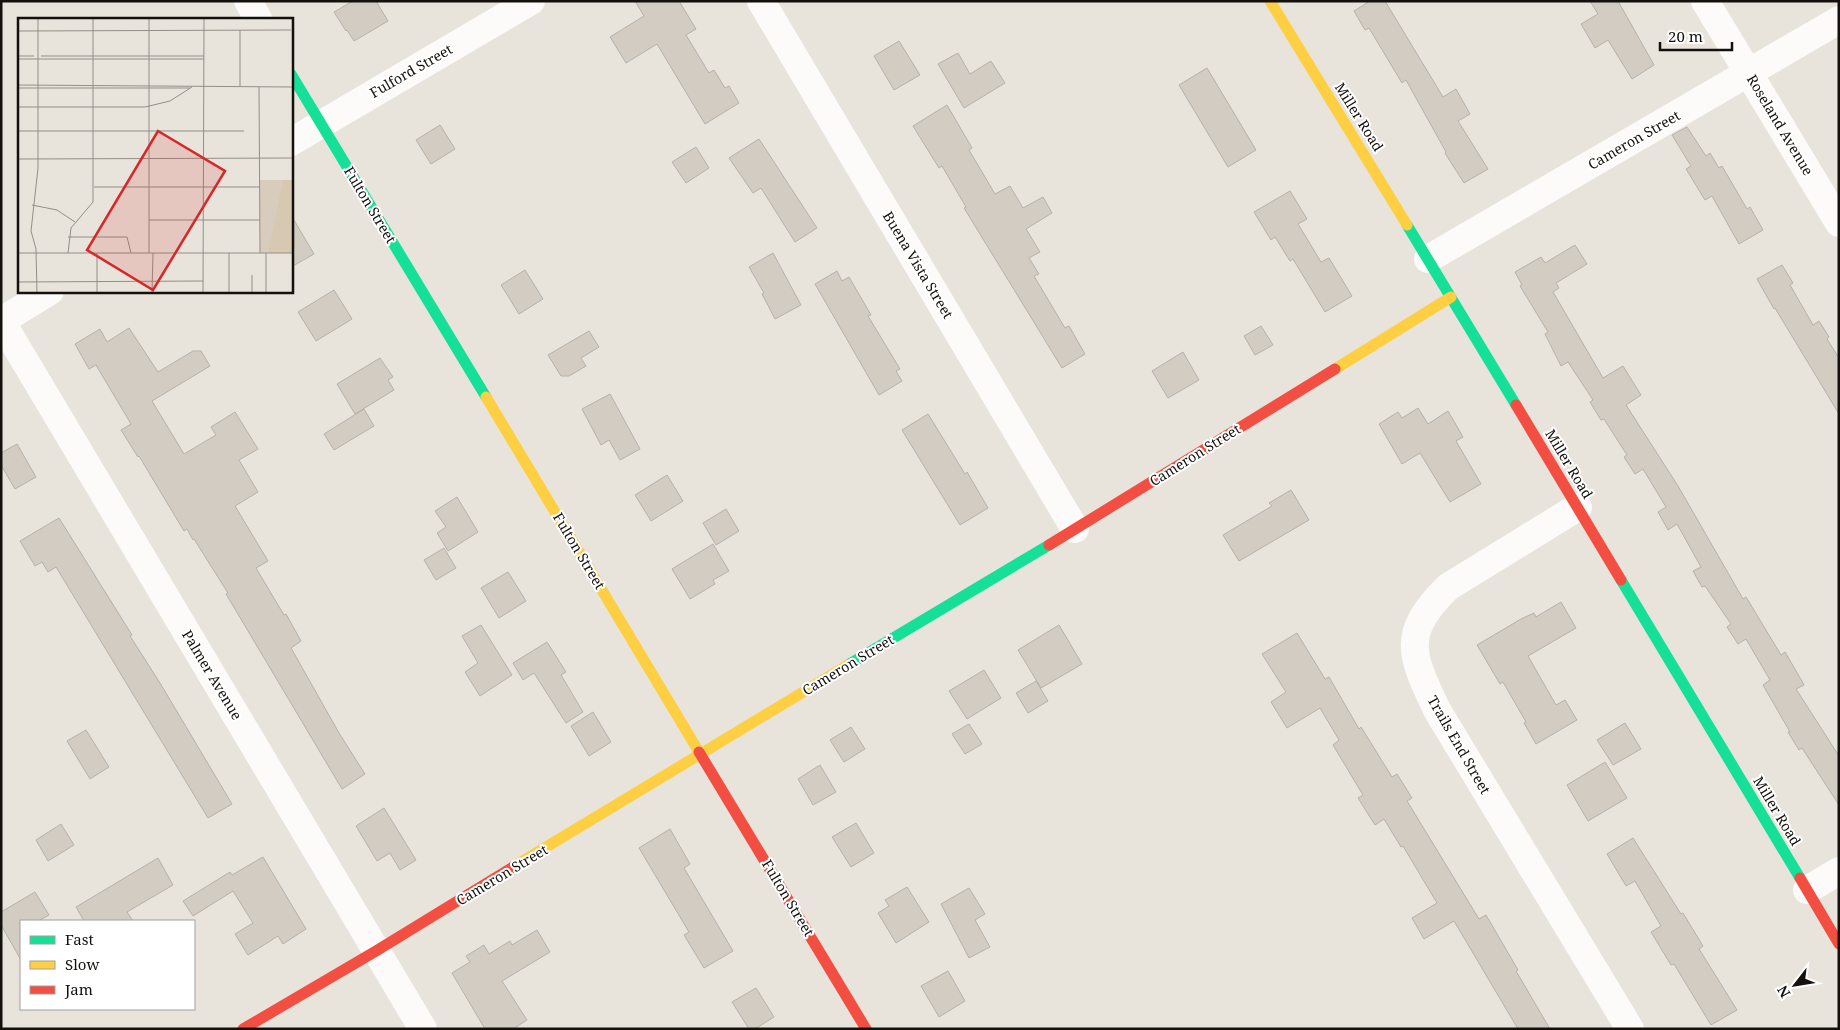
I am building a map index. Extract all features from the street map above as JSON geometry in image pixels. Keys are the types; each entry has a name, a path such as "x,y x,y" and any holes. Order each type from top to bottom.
{"street":[{"path":"248,1 257,18"},
{"name":"Fulford Street","path":"292,141 531,1"},
{"name":"Buena Vista Street","path":"761,1 1075,529"},
{"name":"Miller Road","path":"1270,1 1578,507 1839,944"},
{"name":"Roseland Avenue","path":"1705,1 1839,222"},
{"name":"Cameron Street","path":"1428,259 1839,20"},
{"name":"Fulton Street","path":"292,76 866,1029"},
{"path":"1,321 48,292"},
{"name":"Cameron Street","path":"243,1029 376,951 701,753 1075,529 1451,297"},
{"name":"Palmer Avenue","path":"1,321 423,1029"},
{"name":"Trails End Street","path":"1578,507 1448,587 1434,601 1422,618 1415,639 1415,660 1437,710 1630,1029"},
{"path":"1806,890 1839,871"}],"building":[{"path":"353,1 376,1 388,21 354,41 334,12"},
{"path":"635,1 679,1 696,29 686,35 709,73 714,70 725,88 729,86 739,103 705,124 657,44 626,63 610,37 644,16"},
{"path":"1370,1 1385,1 1443,97 1456,89 1470,114 1458,121 1488,169 1464,183 1445,153 1406,80 1402,83 1369,28 1365,30 1354,11"},
{"path":"1590,1 1618,1 1654,65 1632,79 1608,40 1595,48 1581,24 1598,14"},
{"path":"899,41 920,75 894,90 874,56"},
{"path":"958,53 970,74 991,61 1005,83 964,108 938,64"},
{"path":"1207,68 1256,150 1228,167 1179,85"},
{"path":"947,105 972,148 969,150 995,194 1010,186 1023,208 1043,197 1052,213 1026,229 1040,252 1029,258 1039,274 1034,276 1065,328 1069,326 1085,354 1062,368 964,208 966,207 942,166 939,168 913,126"},
{"path":"440,125 455,149 431,164 416,140"},
{"path":"1687,127 1706,156 1710,153 1719,168 1722,166 1747,209 1750,207 1763,230 1739,244 1712,196 1705,200 1686,169 1691,166 1672,135"},
{"path":"759,139 817,228 795,242 761,188 753,193 729,158"},
{"path":"696,147 709,168 686,183 672,162"},
{"path":"1290,191 1307,219 1298,224 1321,262 1329,258 1352,296 1325,312 1293,259 1290,261 1275,237 1271,240 1254,212"},
{"path":"292,217 314,254 292,266"},
{"path":"1575,245 1587,264 1556,283 1559,288 1553,292 1603,378 1623,366 1641,395 1626,405 1678,486 1743,599 1746,597 1781,655 1785,652 1803,683 1804,685 1796,689 1839,756 1839,805 1802,748 1799,750 1788,732 1790,732 1763,685 1770,680 1746,639 1738,644 1727,627 1731,624 1705,586 1702,587 1693,571 1701,567 1677,524 1668,530 1658,512 1666,507 1643,469 1635,474 1624,457 1627,455 1604,419 1601,420 1590,402 1593,400 1568,362 1561,366 1545,334 1548,332 1520,286 1522,285 1515,272 1541,257 1545,263"},
{"path":"773,253 801,305 775,319 762,294 764,293 749,267"},
{"path":"1782,265 1793,283 1790,285 1813,325 1819,321 1829,337 1827,339 1839,358 1839,414 1757,279"},
{"path":"525,270 543,299 519,314 501,285"},
{"path":"837,271 842,281 849,277 871,315 868,316 900,369 896,371 902,381 879,395 815,284"},
{"path":"334,290 352,319 316,341 298,312"},
{"path":"1261,326 1273,345 1255,355 1244,336"},
{"path":"129,328 158,372 193,351 201,351 210,366 152,401 184,454 216,435 211,427 235,412 258,449 239,460 258,492 235,506 268,561 256,568 301,641 291,648 339,733 365,774 342,789 226,594 228,593 187,529 184,531 139,456 121,430 131,424 96,365 89,369 75,344 100,329 107,342"},
{"path":"589,331 599,347 581,358 586,366 569,376 561,376 548,355"},
{"path":"1183,352 1199,380 1168,398 1152,371"},
{"path":"380,358 393,377 388,380 394,390 355,414 337,384"},
{"path":"610,394 640,449 620,460 609,440 601,445 582,409"},
{"path":"1418,408 1428,424 1448,411 1463,437 1456,441 1481,484 1450,502 1420,453 1402,464 1379,424 1398,412 1402,418"},
{"path":"364,409 374,426 334,450 324,434"},
{"path":"928,414 965,474 967,472 988,508 960,525 902,430"},
{"path":"17,444 36,477 15,489 1,465 1,453"},
{"path":"667,475 683,501 651,521 635,495"},
{"path":"1291,490 1309,520 1239,561 1223,535 1272,506 1269,503"},
{"path":"457,497 478,532 448,551 437,533 446,527 435,511"},
{"path":"726,509 739,531 716,545 703,523"},
{"path":"59,518 132,635 130,636 232,804 208,818 56,567 48,572 42,562 35,566 20,541"},
{"path":"713,544 729,571 713,580 715,584 690,599 672,569"},
{"path":"444,548 456,568 436,580 424,560"},
{"path":"508,572 526,601 499,618 481,588"},
{"path":"1561,602 1576,628 1528,656 1556,705 1565,700 1577,720 1536,744 1524,723 1526,722 1503,682 1500,684 1477,645 1521,619 1534,613 1536,617"},
{"path":"481,625 512,675 480,696 465,672 478,663 462,636"},
{"path":"1059,625 1082,664 1041,688 1018,650"},
{"path":"1297,633 1325,679 1329,677 1359,729 1361,727 1392,777 1397,774 1412,798 1407,801 1479,919 1486,915 1550,1029 1518,1029 1454,921 1424,939 1412,918 1437,903 1403,846 1401,847 1384,819 1375,825 1358,798 1363,795 1333,745 1339,740 1320,708 1287,728 1271,702 1286,692 1262,654"},
{"path":"547,642 566,672 561,675 583,712 566,723 534,673 523,680 513,663"},
{"path":"984,670 1001,698 967,719 949,691"},
{"path":"1036,681 1048,701 1028,713 1016,693"},
{"path":"593,712 611,742 589,756 571,726"},
{"path":"1625,723 1641,749 1613,765 1597,740"},
{"path":"969,724 982,744 965,754 952,734"},
{"path":"851,727 865,749 844,762 830,740"},
{"path":"86,730 109,767 90,779 67,741"},
{"path":"1605,762 1627,798 1588,821 1567,785"},
{"path":"820,765 836,792 813,805 798,779"},
{"path":"384,808 416,860 400,870 390,853 377,861 356,826"},
{"path":"856,823 874,853 851,867 832,837"},
{"path":"61,824 74,845 48,861 36,840"},
{"path":"670,829 690,864 684,868 733,951 704,968 684,935 689,932 639,848"},
{"path":"1633,838 1703,946 1699,949 1737,1010 1711,1025 1674,964 1671,965 1651,932 1661,926 1635,881 1626,886 1607,854"},
{"path":"263,857 306,929 283,944 278,936 248,955 235,934 253,923 233,891 193,916 183,901 230,872 232,875"},
{"path":"158,858 173,885 127,912 132,920 83,920 76,907"},
{"path":"907,887 929,922 896,943 878,913 889,906 885,900"},
{"path":"969,888 985,914 975,920 990,947 969,958 941,904"},
{"path":"35,892 49,915 40,920 20,920 20,958 1,925 1,912"},
{"path":"537,930 550,952 502,981 527,1020 513,1029 485,1029 452,973 470,962 466,956 484,945 489,954 510,941 512,945"},
{"path":"948,971 965,1001 939,1017 921,986"},
{"path":"756,988 774,1017 755,1029 749,1029 732,1002"}],"traffic: fast":[{"path":"292,76 486,397"},
{"path":"1407,225 1516,405"},
{"path":"848,665 1049,545"},
{"path":"1621,580 1800,878"}],"traffic: slow":[{"path":"1270,1 1407,225"},
{"path":"1335,369 1451,297"},
{"path":"486,397 699,752"},
{"path":"513,867 848,665"}],"traffic: jam":[{"path":"1049,545 1335,369"},
{"path":"1516,405 1621,580"},
{"path":"699,752 866,1029"},
{"path":"243,1029 376,951 513,867"},
{"path":"1800,878 1839,944"}]}
